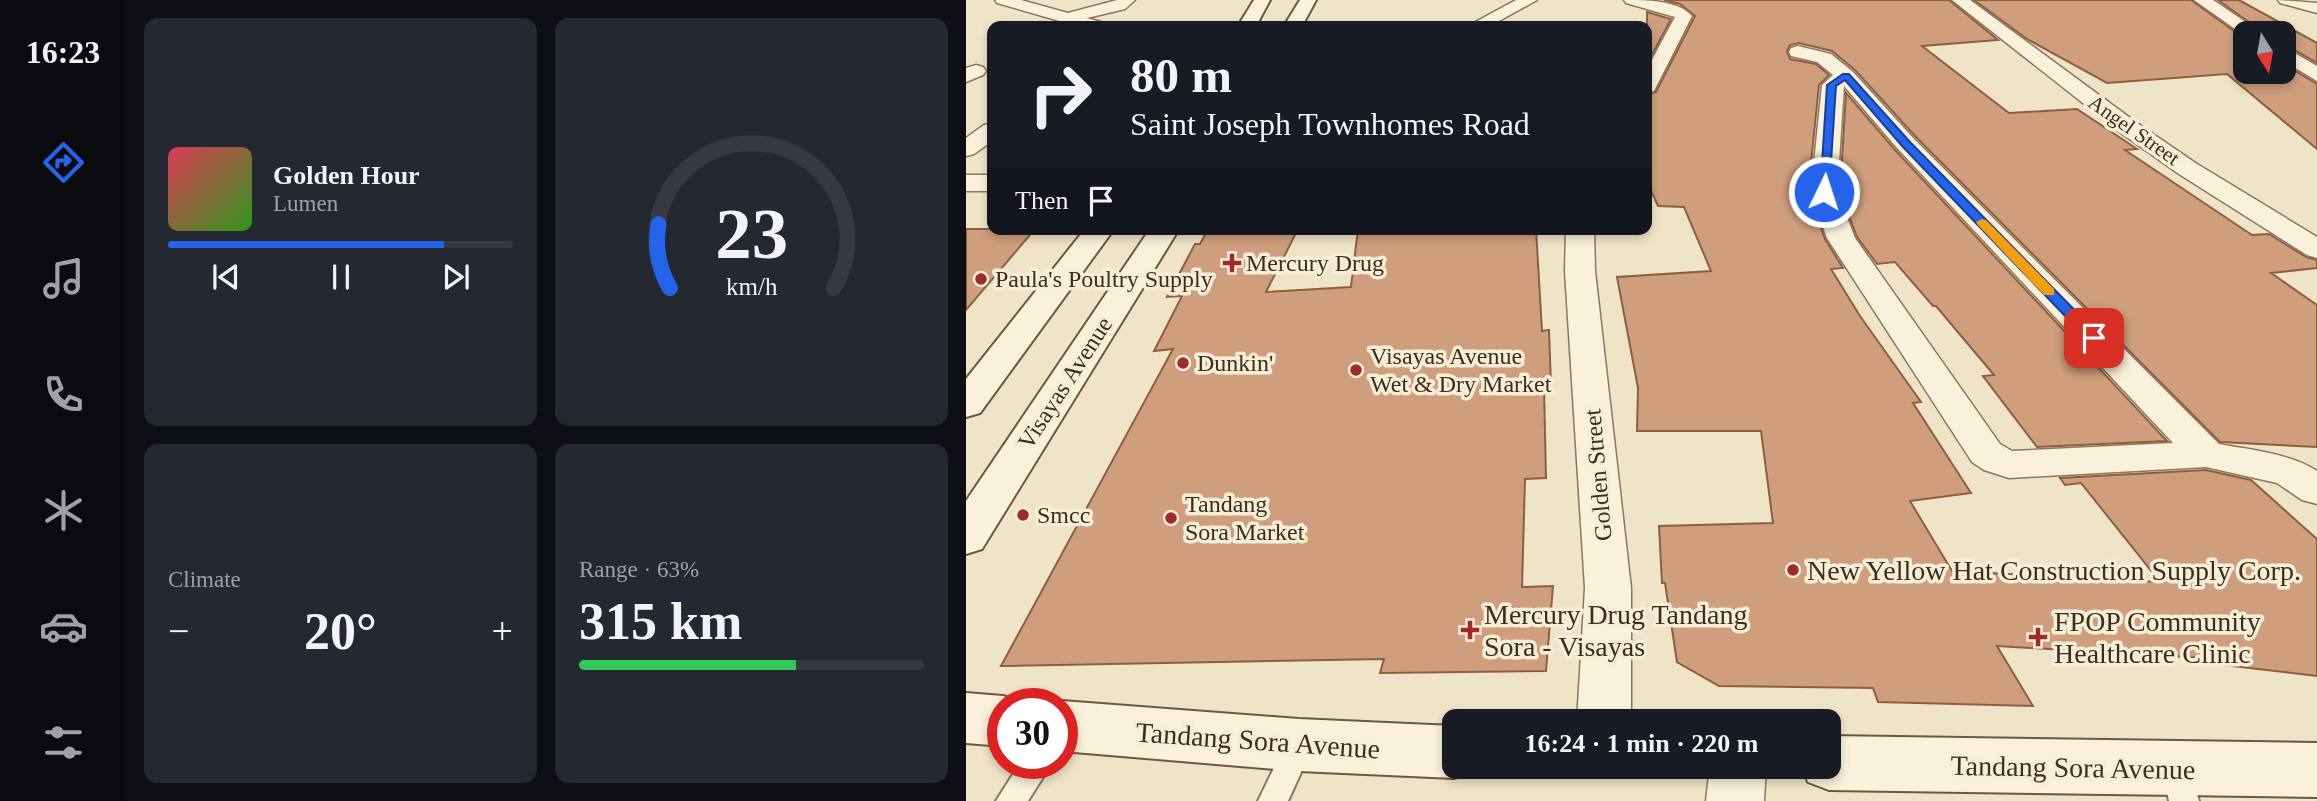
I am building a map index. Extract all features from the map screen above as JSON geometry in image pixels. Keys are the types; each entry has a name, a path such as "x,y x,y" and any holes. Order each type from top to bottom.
{"main road":[{"path":"1250,21 1262,0"},
{"path":"1296,21 1308,0"},
{"path":"966,405 1095,235"},
{"name":"Visayas Avenue","path":"966,537 1161,235"},
{"path":"966,718 987,720"},
{"name":"Tandang Sora Avenue","path":"1078,727 1299,745 1442,751"},
{"name":"Tandang Sora Avenue","path":"1841,764 2180,785 2317,770"}],"street":[{"path":"1003,0 1076,21"},
{"path":"1068,19 1119,6 1128,0"},
{"path":"1487,21 1529,0"},
{"path":"1632,0 1678,11 1684,16 1652,77"},
{"name":"Angel Street","path":"1960,0 2129,128 2188,169 2317,249"},
{"path":"2202,0 2234,21"},
{"path":"2286,0 2315,6"},
{"path":"1798,52 1824,58 1846,76 1906,144 2206,454"},
{"path":"2296,61 2317,75"},
{"path":"966,66 976,71 966,76"},
{"path":"1846,76 1832,85 1824,192 1841,238 1986,453 2009,465 2206,454 2289,472 2317,490"},
{"path":"966,149 987,134"},
{"path":"966,183 987,183"},
{"name":"Golden Street","path":"1580,235 1580,271 1608,587 1604,709"},
{"path":"1735,801 1737,779"}],"lane":[{"path":"1273,801 1299,745"},
{"path":"1012,801 1026,779"}],"building":[{"path":"1664,0 1949,0 1998,40 1922,46 2009,113 2077,109 2137,149 2125,150 2252,235 2269,234 2306,257 2317,260 2317,268 2271,273 2317,305 2317,447 2220,442 1916,137 1855,70 1832,51 1799,43 1790,45 1787,51 1790,59 1816,64 1829,75 1819,85 1808,192 1825,239 1843,268 1831,269 1860,316 1921,402 1913,403 1971,493 1910,501 1952,571 2160,582 2081,483 2065,485 2060,478 2206,470 2251,480 2317,539 2317,676 2207,663 2205,658 1997,646 2033,706 1878,702 1873,688 1719,686 1677,662 1665,583 1662,583 1659,526 1773,523 1761,431 1637,431 1638,388 1617,277 1711,271 1684,207 1658,206 1652,193 1652,93 1656,92 1695,16 1680,4"},
{"path":"1974,0 2191,0 2233,30 2233,79 2227,74 2107,83 2027,39"},
{"path":"2218,0 2239,0 2277,21 2247,21"},
{"path":"1647,12 1671,19 1652,55 1652,21 1647,21"},
{"path":"2296,31 2317,43 2317,63 2296,51"},
{"path":"2296,71 2317,84 2317,149 2239,84 2296,84"},
{"path":"1846,93 1896,151 2167,441 2037,447 1983,376 1994,375 1936,306 1933,306 1895,262 1877,264 1857,237 1840,192"},
{"path":"966,229 987,229 987,235 1030,235 966,310"},
{"path":"1205,235 1295,235 1266,292 1351,287 1357,235 1536,235 1542,331 1549,330 1551,386 1544,387 1546,478 1525,479 1522,587 1553,586 1546,671 1380,673 1384,659 1001,666 1173,349 1154,351 1182,296 1167,297 1195,244 1200,244"}],"slow traffic":[{"path":"1982,222 2049,292"}],"place":[{"name":"Mercury Drug","path":"1232,263"},
{"name":"Paula's Poultry Supply","path":"981,279"},
{"name":"Dunkin'","path":"1183,363"},
{"name":"Visayas Avenue Wet & Dry Market","path":"1356,370"},
{"name":"Smcc","path":"1023,515"},
{"name":"Tandang Sora Market","path":"1171,518"},
{"name":"New Yellow Hat Construction Supply Corp.","path":"1793,570"},
{"name":"Mercury Drug Tandang Sora - Visayas","path":"1470,630"},
{"name":"FPOP Community Healthcare Clinic","path":"2038,637"}],"route":[{"path":"1824,192 1832,85 1846,76 1906,144 2094,338"}]}
